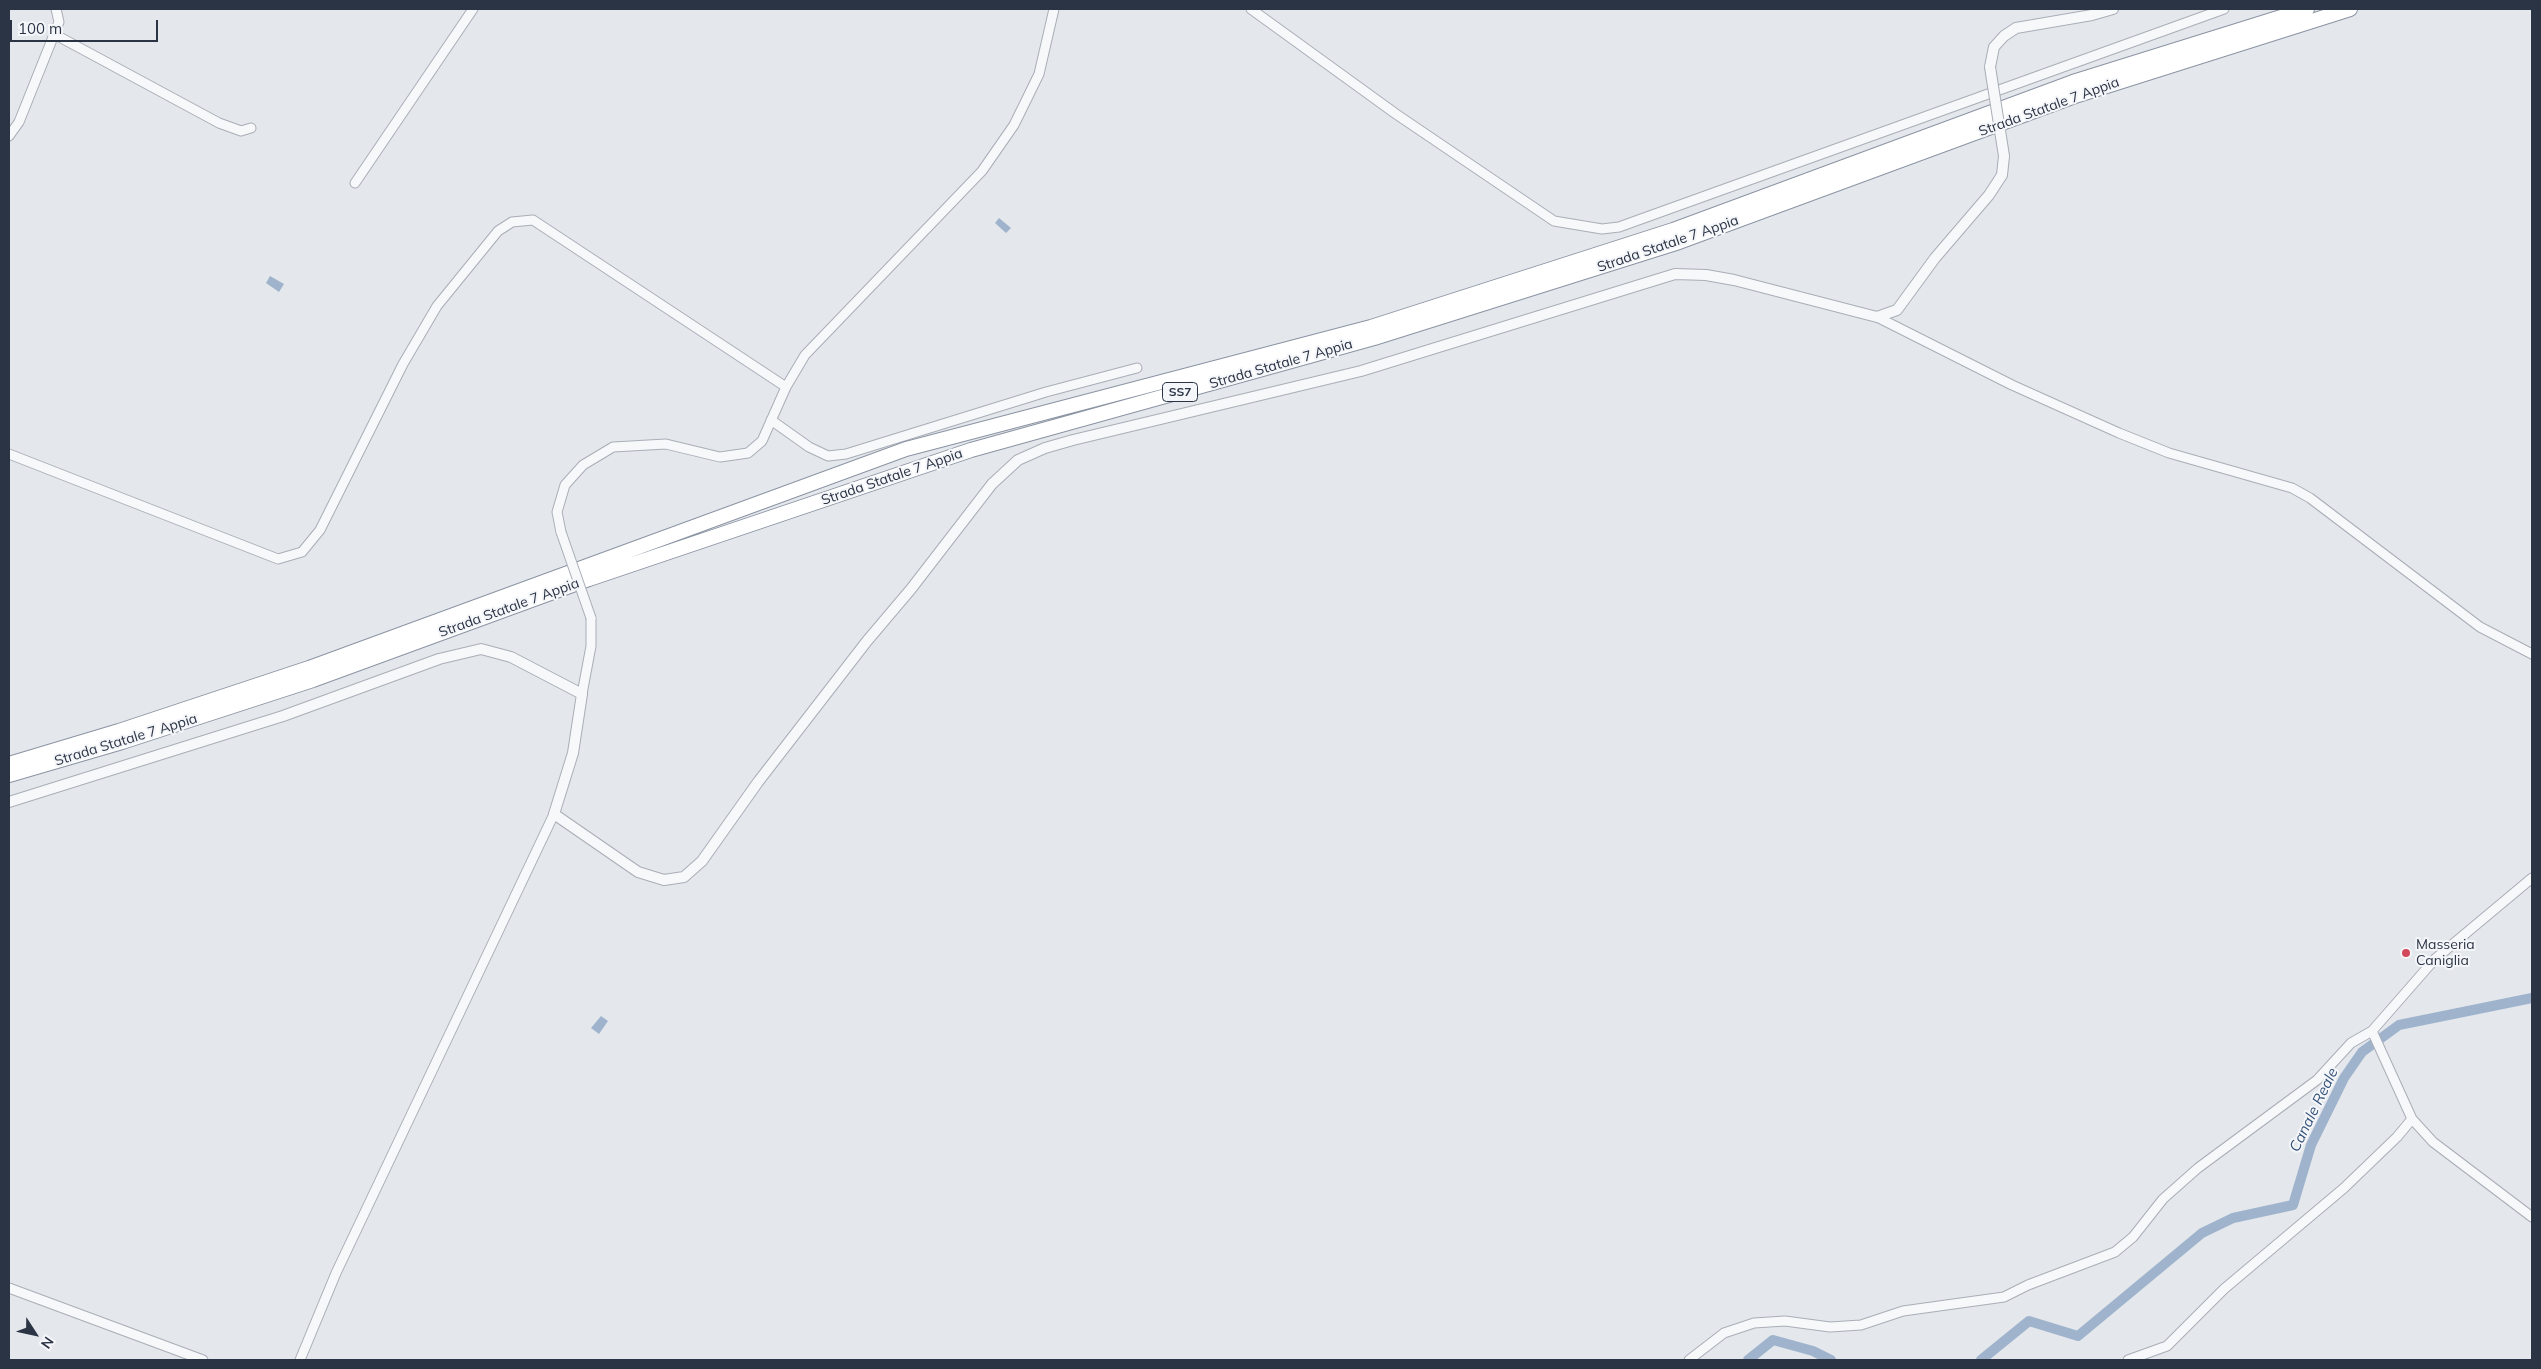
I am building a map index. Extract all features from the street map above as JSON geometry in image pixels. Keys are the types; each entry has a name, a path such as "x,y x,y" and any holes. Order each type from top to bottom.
{"highway":[{"name":"Strada Statale 7 Appia","path":"9,764 119,731 309,668 906,449 1370,327 1673,230 2073,82 2307,9"},
{"name":"Strada Statale 7 Appia","path":"9,775 122,742 313,680 589,579 971,450 1374,338 1679,242 2078,95 2350,9"}],"street":[{"path":"9,136 19,122 59,22 56,9"},
{"path":"355,183 473,9"},
{"path":"300,1360 336,1273 554,814 573,752 591,646 591,618 561,532 557,512 565,485 582,465 613,447 666,444 720,457 748,453 762,441 786,387 805,355 982,171 1014,125 1039,74 1054,9"},
{"path":"1252,9 1404,119 1554,221 1602,229 1619,227 2224,9"},
{"path":"1877,318 1897,310 1935,258 1989,195 2002,175 2004,156 1990,67 1994,47 2004,36 2016,28 2092,15 2113,9"},
{"path":"54,34 219,122 241,131 251,128"},
{"path":"9,454 278,559 302,552 320,530 403,364 437,306 498,231 512,222 533,220 786,387"},
{"path":"554,814 638,872 664,880 684,877 702,861 758,782 861,648 911,589 992,484 1018,460 1045,448 1361,371 1675,274 1706,275 1734,280 1877,318 2012,386 2119,433 2169,453 2292,488 2310,498 2480,626 2532,654"},
{"path":"771,420 809,448 828,456 846,454 1046,392 1137,368"},
{"path":"9,802 283,716 439,659 481,649 512,657 582,694"},
{"path":"1689,1360 1724,1333 1754,1323 1785,1321 1830,1327 1861,1325 1903,1311 2004,1297 2115,1252 2133,1237 2163,1199 2198,1168 2317,1080 2351,1042 2372,1030 2435,959 2532,878"},
{"path":"2372,1030 2384,1052 2412,1119 2433,1142 2532,1217"},
{"path":"2128,1360 2167,1346 2224,1289 2344,1188 2397,1137 2412,1119"},
{"path":"9,1288 203,1360"}],"water":[{"path":"999,218 1011,228 1006,233 995,223"},
{"path":"270,276 284,284 279,292 266,283"},
{"path":"601,1016 608,1021 599,1034 591,1028"}],"waterway":[{"name":"Canale Reale","path":"1981,1360 2029,1321 2078,1336 2202,1233 2233,1218 2293,1205 2311,1145 2344,1078 2362,1052 2399,1025 2532,998"},
{"name":"Canale Reale","path":"1748,1360 1773,1340 1813,1351 1831,1360"}],"place":[{"name":"Masseria Caniglia","path":"2406,953"}]}
